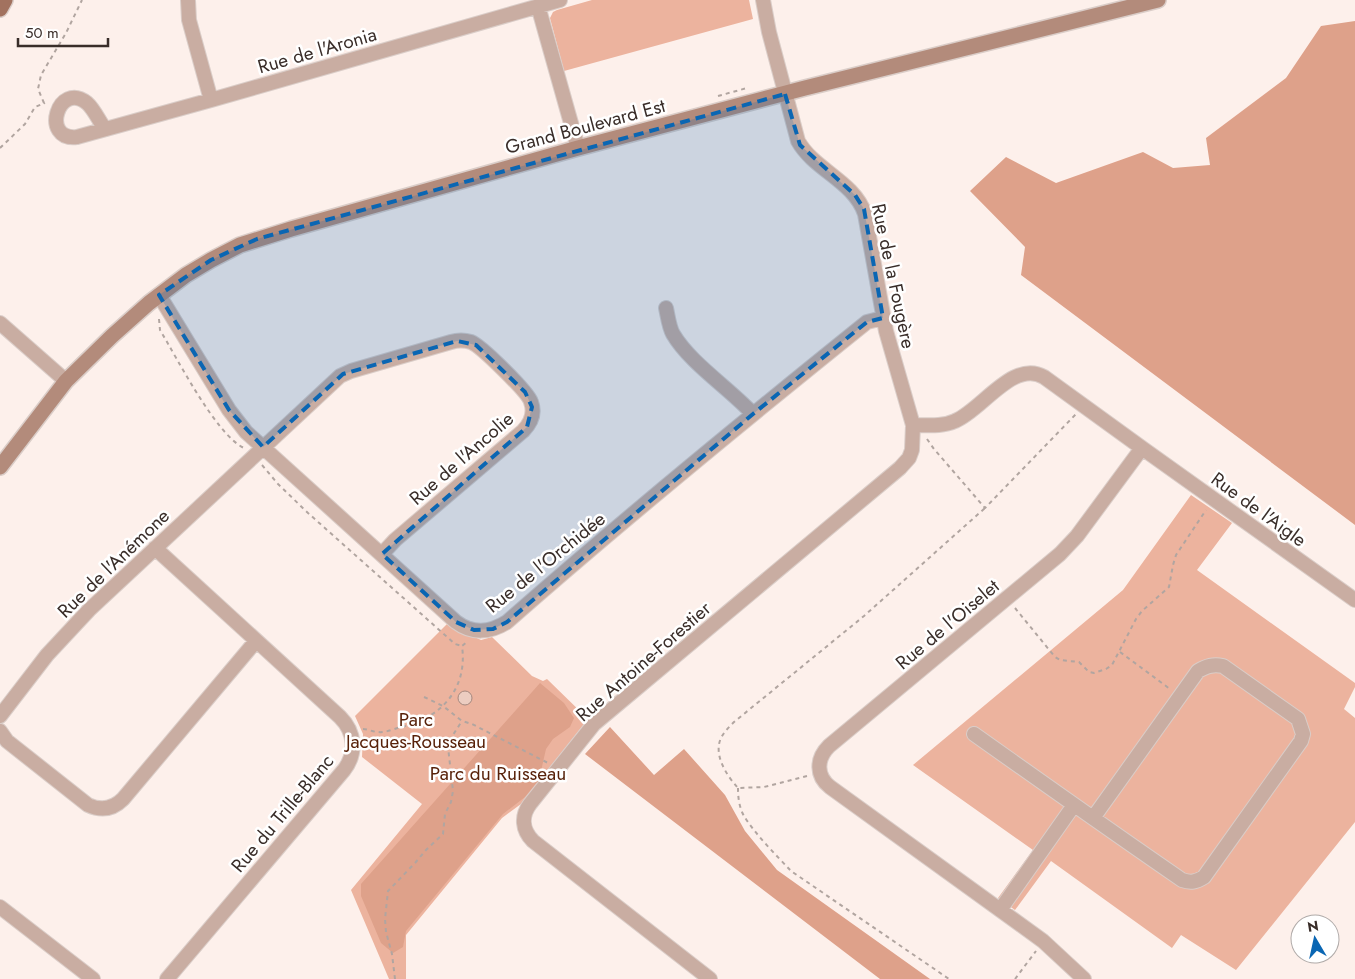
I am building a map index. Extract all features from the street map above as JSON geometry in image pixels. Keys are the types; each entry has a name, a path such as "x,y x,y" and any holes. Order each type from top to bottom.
{"main road":[{"path":"0,9 5,0"}],"street":[{"path":"188,0 189,20 211,100"},
{"name":"Rue de l'Aronia","path":"57,109 57,123 60,130 66,135 77,137 560,0"},
{"name":"Rue de la Fougère","path":"763,0 769,32 796,137 800,145 854,195 864,208 889,345 913,425 914,441 912,450 904,464"},
{"name":"Grand Boulevard Est","path":"0,467 66,381 118,331 159,295 186,275 211,260 257,239 578,148 1158,0"},
{"path":"538,6 578,148"},
{"path":"57,109 69,100 82,100 89,105 105,129"},
{"name":"Rue de l'Orchidée","path":"159,295 229,410 243,428 460,625 484,631 494,629 506,622 693,462 867,322 883,318"},
{"path":"666,308 672,332 684,349 753,414"},
{"path":"0,323 66,381"},
{"name":"Rue de l'Ancolie","path":"263,447 336,379 347,372 457,340 469,342 479,348 528,395 532,407 531,420 524,430 402,534 382,554"},
{"path":"913,425 942,425 957,421 1016,376 1028,372 1044,377 1142,448"},
{"name":"Rue de l'Anémone","path":"0,716 65,634 263,447"},
{"name":"Rue de l'Aigle","path":"1142,448 1355,600"},
{"name":"Rue de l'Oiselet","path":"820,774 820,761 823,753 829,746 1054,560 1072,542 1142,448"},
{"name":"Rue Antoine-Forestier","path":"710,979 533,841 528,835 524,820 527,809 594,724 904,464"},
{"name":"Rue du Trille-Blanc","path":"155,548 344,720 352,738 352,752 344,770 167,979"},
{"path":"0,731 7,741 88,805 96,808 109,808 123,799 256,641"},
{"path":"974,734 1074,805 1182,880 1190,883 1204,877 1301,741 1303,734 1298,719 1223,666 1216,664 1206,666 1198,671 1093,818"},
{"path":"820,774 830,787 1043,941 1084,979"},
{"path":"1000,910 1074,805"},
{"path":"0,907 93,979"}],"path":[{"path":"57,109 44,103 40,95 38,83 41,74 66,34 82,0"},
{"path":"0,148 25,124 35,107 44,103"},
{"path":"159,318 160,330 210,413 227,434 244,448"},
{"path":"948,979 791,871 744,816 740,806 738,788 728,777 720,758 719,742 726,730 734,722 864,616 985,508 1084,406"},
{"path":"913,425 927,438 934,449 985,508"},
{"path":"262,464 274,480 308,513 450,640 462,646"},
{"path":"1007,598 1055,657 1060,660 1079,662 1089,672 1094,673 1106,669 1112,665 1142,611 1169,587 1172,565 1176,555 1214,499"},
{"path":"462,646 470,637"},
{"path":"359,730 366,729 380,732 411,725 431,716 443,706 454,692 461,678 462,646"},
{"path":"1120,652 1180,697"},
{"path":"424,698 443,706 462,721 472,724 558,769"},
{"path":"395,979 392,954 386,939 385,926 388,891 443,834 445,814 451,802 453,791 449,741 462,721"},
{"path":"738,788 764,788 820,774"},
{"path":"1015,979 1043,941"}],"highlighted area":[{"path":"785,94 800,145 855,195 864,209 883,318 867,322 753,414 507,622 493,629 474,630 456,622 382,554 527,427 532,407 525,392 476,345 457,341 343,374 263,447 229,410 159,295 211,260 257,239"}],"green space":[{"path":"592,0 749,0 753,19 564,71 550,18 553,12 557,10"},
{"path":"1355,21 1355,525 1021,275 1025,247 970,191 1006,157 1056,183 1143,152 1173,168 1210,165 1206,138 1286,78 1321,26"},
{"path":"1191,495 1232,523 1197,570 1355,683 1355,687 1344,709 1355,718 1355,822 1236,970 1181,935 1172,948 1051,861 1015,910 998,898 1033,850 913,765 1123,590"},
{"name":"Parc Jacques-Rousseau","path":"447,624 481,640 492,637 532,676 543,681 547,679 588,719 521,804 502,818 406,935 406,979 389,979 351,890 422,804 362,757 363,734 355,716"},
{"name":"Parc du Ruisseau","path":"540,683 564,703 574,718 570,727 553,739 546,749 539,780 525,797 503,814 406,931 403,947 393,953 381,943 361,896 361,884"},
{"path":"610,727 654,775 684,749 725,795 745,831 777,870 930,979 880,979 585,754"}],"building":[{"path":"465,691 470,693 472,698 470,703 465,705 460,703 458,698 460,693"}]}
